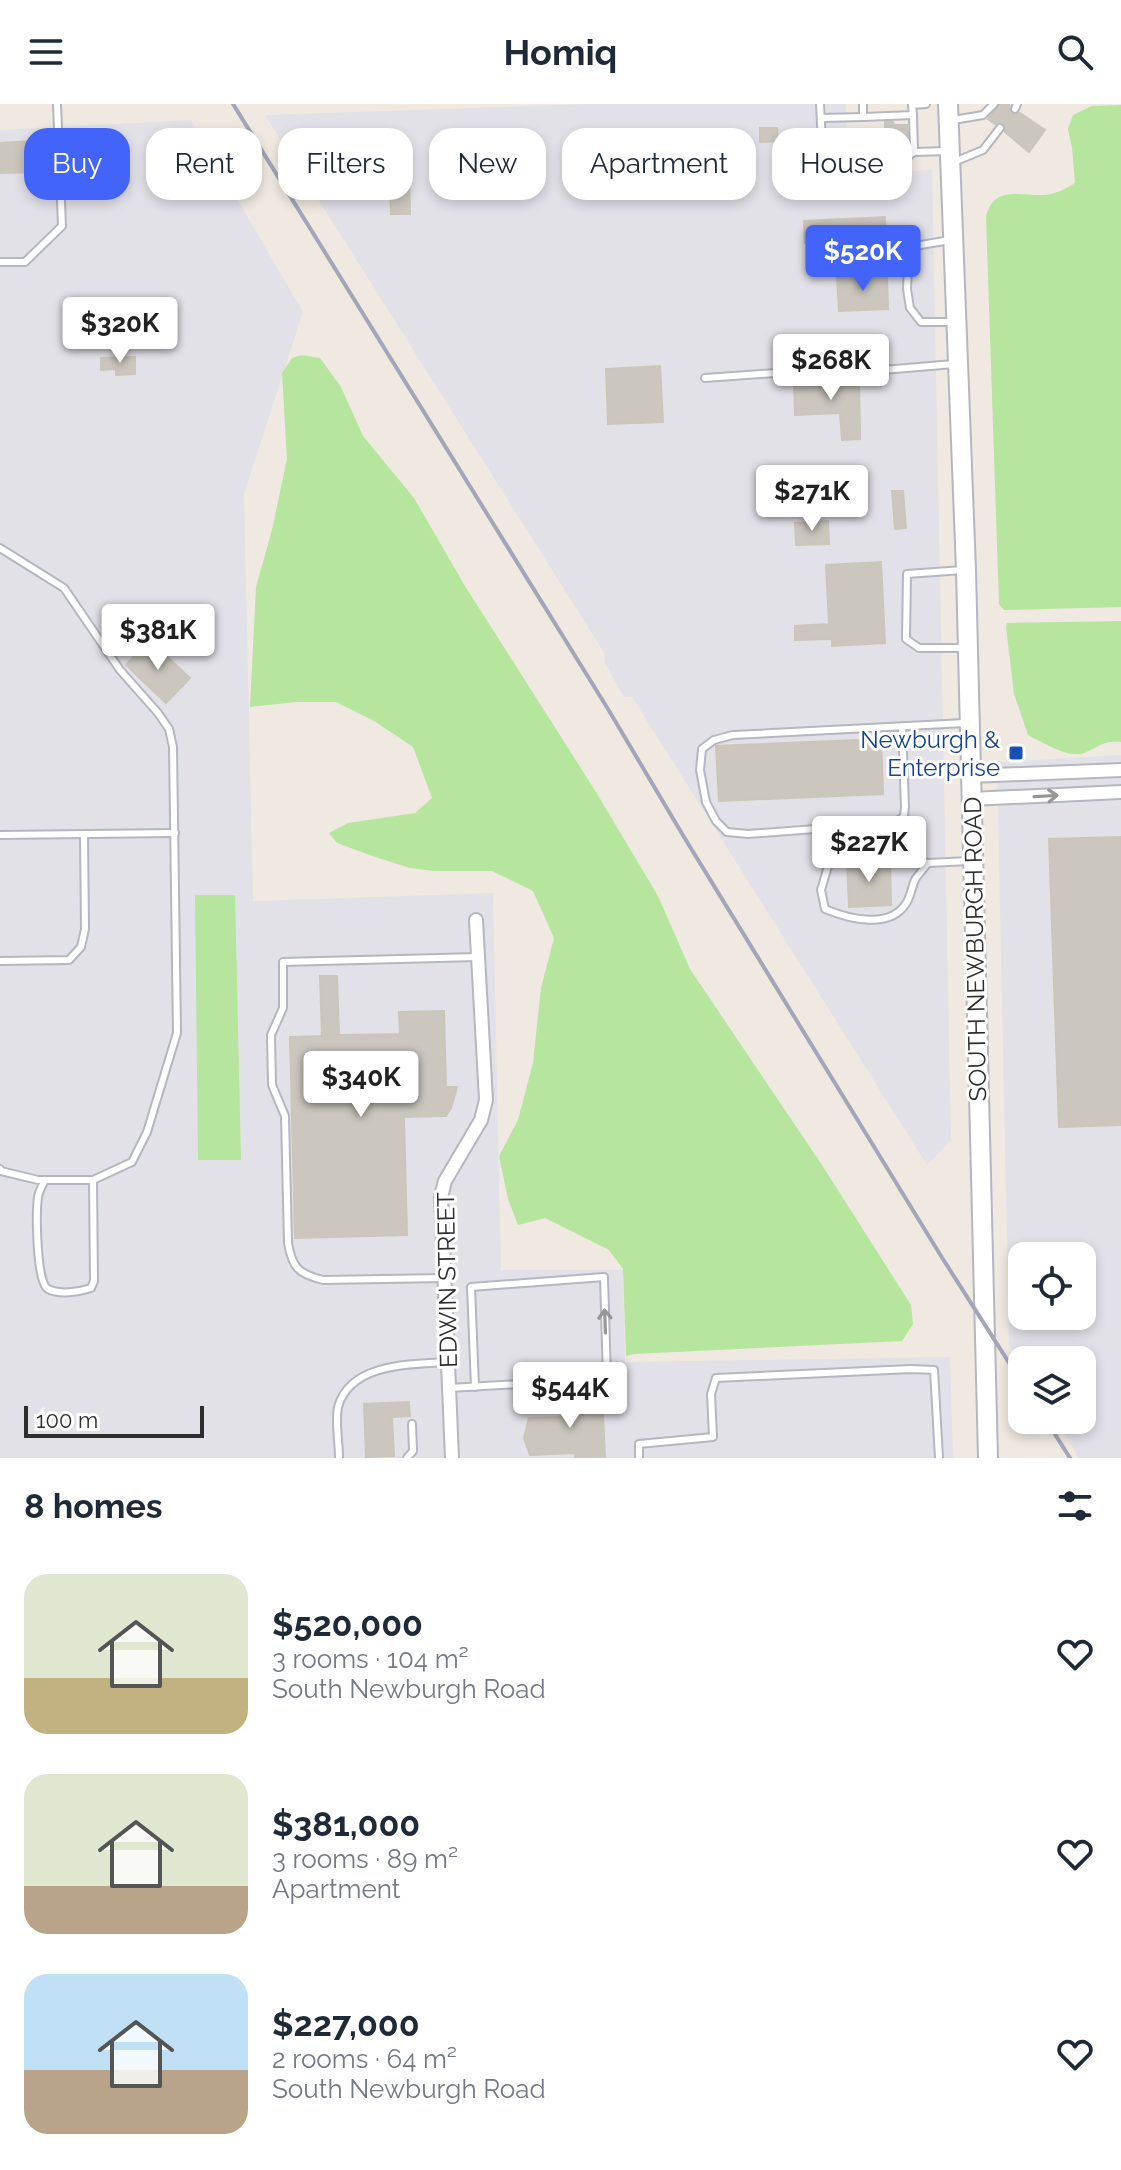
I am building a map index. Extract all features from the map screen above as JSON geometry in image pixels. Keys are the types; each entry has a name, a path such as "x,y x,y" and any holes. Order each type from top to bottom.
{"main road":[{"name":"SOUTH NEWBURGH ROAD","path":"949,112 966,570 988,1458"}],"street":[{"path":"970,776 1121,770"},
{"path":"971,799 1121,792"},
{"name":"EDWIN STREET","path":"452,1458 442,1188 481,1120 486,1100 476,920"}],"lane":[{"path":"0,262 25,262 62,226 57,104"},
{"path":"820,104 821,128"},
{"path":"863,104 863,117"},
{"path":"926,104 912,104 914,152 950,157 983,150 1000,128"},
{"path":"949,112 983,115 994,104"},
{"path":"821,118 913,115"},
{"path":"886,116 886,125"},
{"path":"897,116 897,125"},
{"path":"953,239 909,247 907,289 910,308 921,322 956,322"},
{"path":"705,378 958,364"},
{"path":"0,548 64,588 120,670 169,729 173,747 177,1033 147,1132 132,1162 93,1180 45,1180 0,1169"},
{"path":"966,570 907,574 906,639 919,648 966,648"},
{"path":"902,726 905,807 904,816 895,823 748,834 727,832 716,821 706,802 700,770 702,749 714,740 733,735 902,726 969,723"},
{"path":"0,835 175,833"},
{"path":"0,961 69,960 81,947 85,929 84,835"},
{"path":"928,863 916,879 906,904 892,916 867,920 847,918 825,909 821,890 829,863 846,851 881,850 928,863 973,861"},
{"path":"444,1278 323,1280 298,1270 291,1259 288,1243 285,1116 272,1085 271,1035 283,1008 283,962 477,957"},
{"path":"45,1180 38,1194 39,1264 42,1282 47,1289 61,1292 91,1288 94,1281 93,1180"},
{"path":"449,1388 475,1387 607,1379 604,1277 471,1287 475,1387"},
{"path":"339,1458 338,1409 343,1395 355,1381 391,1367 448,1362"},
{"path":"639,1458 639,1444 713,1437 711,1394 716,1378 911,1369 934,1370 939,1458"},
{"path":"407,1458 413,1451 412,1424"}],"shaded area":[{"path":"587,104 846,104 846,128 772,128 772,200 912,200 912,171 932,170 951,1140 927,1165 632,697 624,697 605,663 605,654 319,200 413,200 413,128 278,128 278,136 265,115"},
{"path":"191,120 196,128 146,128 146,200 238,200 303,312 244,494 253,901 493,893 501,1270 623,1270 625,1362 950,1357 953,1458 0,1458 0,130 24,129 24,200 130,200 130,128 38,128"},
{"path":"1121,755 1121,1458 1079,1458 1064,1434 1096,1434 1096,1346 1009,1344 1009,1330 1096,1330 1096,1242 1008,1242 1008,1296 997,762"}],"green space":[{"path":"1121,105 1121,607 1004,610 999,604 986,217 995,200 1001,196 1049,194 1075,183 1068,129 1073,115 1092,106"},
{"path":"302,355 320,358 341,387 363,436 414,498 465,586 658,896 690,969 822,1165 911,1305 913,1324 902,1341 626,1356 623,1269 609,1250 545,1218 518,1225 508,1199 499,1156 518,1120 533,1063 541,988 554,938 533,891 492,871 410,868 337,843 329,833 348,823 415,813 432,798 413,747 374,721 336,702 250,707 256,587 287,459 282,373 292,358"},
{"path":"1121,621 1121,742 1105,743 1084,753 1070,754 1028,735 1014,694 1007,623"},
{"path":"195,895 235,895 241,1160 198,1160"}],"building":[{"path":"1000,104 1009,104 1012,114 1020,113 1045,130 1029,152 1005,132 1004,124 995,124 988,119"},
{"path":"885,122 893,122 894,125 907,125 907,128 885,128"},
{"path":"760,128 772,128 772,141 760,142"},
{"path":"24,142 24,172 0,173 0,143"},
{"path":"391,200 410,200 410,214 391,214"},
{"path":"885,217 886,240 805,243 804,221"},
{"path":"887,275 888,309 839,311 837,277"},
{"path":"135,357 135,374 116,375 116,369 101,370 101,358"},
{"path":"660,366 663,422 608,424 606,369"},
{"path":"859,378 860,439 842,440 840,413 795,415 794,381"},
{"path":"892,491 903,491 906,528 895,529"},
{"path":"828,521 829,544 796,545 795,523"},
{"path":"881,562 885,643 832,646 832,639 795,640 795,626 829,624 826,565"},
{"path":"149,640 190,678 166,703 126,665"},
{"path":"881,739 883,794 719,801 716,746"},
{"path":"1121,837 1121,1125 1059,1127 1049,839"},
{"path":"890,861 891,905 849,907 847,862"},
{"path":"320,976 337,976 339,1035 400,1034 399,1012 444,1011 446,1087 457,1087 446,1116 404,1117 407,1235 295,1238 290,1037 322,1036"},
{"path":"602,1394 605,1458 575,1458 575,1453 530,1455 524,1438 529,1418 565,1417 564,1396"},
{"path":"409,1402 410,1416 392,1417 394,1456 366,1457 364,1404"}],"railway":[{"path":"233,104 1008,1361"},
{"path":"1055,1434 1070,1458"}],"place":[{"name":"Newburgh & Enterprise","path":"1016,753"}]}
